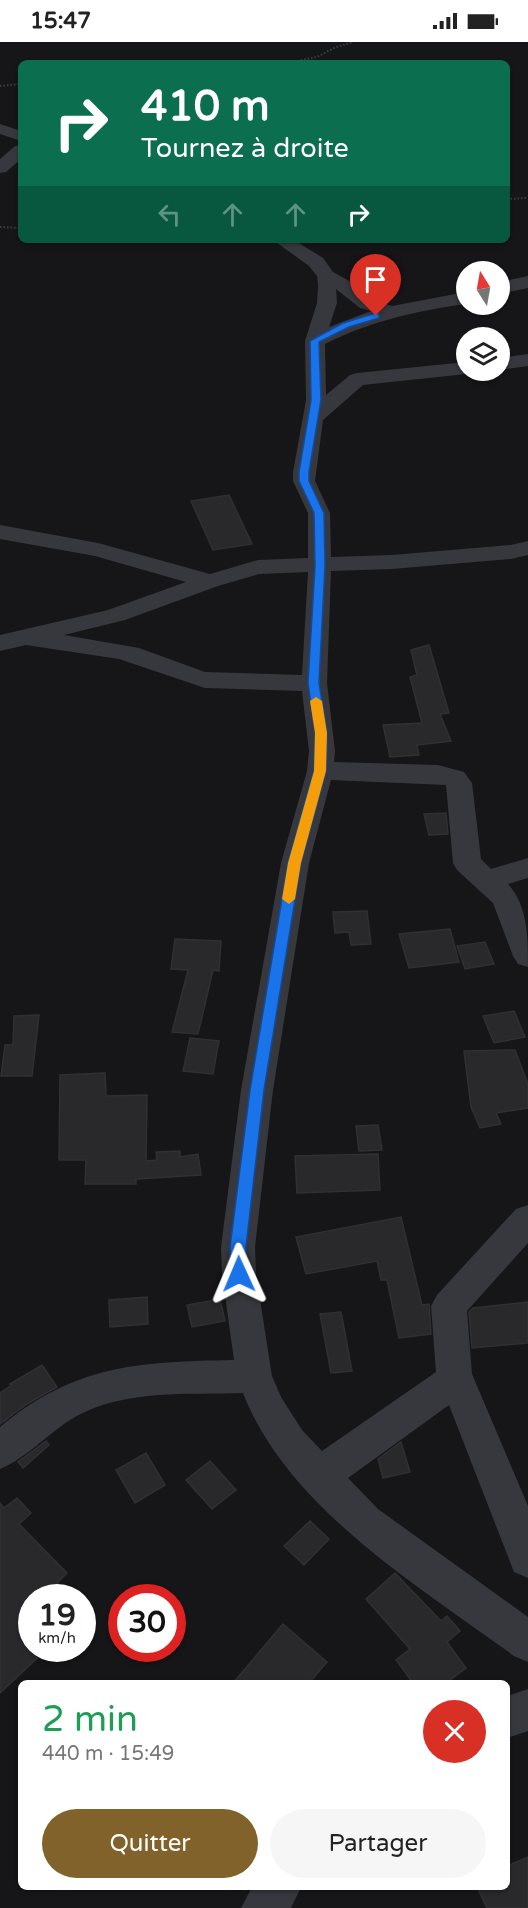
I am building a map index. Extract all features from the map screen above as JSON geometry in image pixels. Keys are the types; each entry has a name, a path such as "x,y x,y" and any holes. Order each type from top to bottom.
{"street":[{"path":"0,129 18,135"},
{"path":"0,168 18,153"},
{"path":"287,243 316,262 326,276 346,286 367,304 393,312"},
{"path":"326,276 327,303 315,341 316,400 304,472 304,481 319,513 320,566 314,683 321,733 320,771 295,863 257,1090 238,1247 239,1274 254,1376 267,1408 289,1443 364,1522 528,1642"},
{"path":"510,286 528,282"},
{"path":"315,341 359,320 456,299"},
{"path":"510,363 528,360"},
{"path":"313,418 357,379 456,369"},
{"path":"0,532 98,550 210,581"},
{"path":"0,643 116,615 210,581 258,567 320,566 432,559 528,548"},
{"path":"26,638 131,653 191,677 205,680 314,683"},
{"path":"320,771 438,774 455,778 459,783 466,863 505,898 528,956"},
{"path":"487,880 528,868"},
{"path":"319,1476 453,1382 449,1306 528,1219"},
{"path":"454,1374 503,1490 528,1558"},
{"path":"0,1451 39,1418 89,1392 138,1382 254,1376"},
{"path":"510,1716 528,1710"},
{"path":"264,1908 277,1890"}],"path":[{"path":"302,60 317,57 336,47 353,42"},
{"path":"0,86 18,84"},
{"path":"510,199 528,198"},
{"path":"0,227 18,228"}],"building":[{"path":"229,495 252,544 213,550 191,501"},
{"path":"429,645 449,713 440,714 451,741 417,745 419,755 390,757 383,725 422,723 410,677 417,675 411,650"},
{"path":"446,813 448,834 429,835 424,814"},
{"path":"367,911 371,944 351,945 349,932 335,933 333,912"},
{"path":"450,929 459,962 409,968 399,934"},
{"path":"175,939 221,941 219,971 213,970 198,1034 172,1032 188,970 171,969"},
{"path":"485,942 494,964 465,969 457,946"},
{"path":"514,1011 525,1037 494,1043 483,1016"},
{"path":"39,1015 32,1076 1,1076 5,1045 13,1045 14,1016"},
{"path":"190,1038 219,1041 213,1074 183,1071"},
{"path":"515,1050 528,1084 528,1108 496,1113 501,1124 480,1128 471,1107 464,1051"},
{"path":"105,1073 106,1096 147,1095 146,1161 157,1160 156,1152 180,1151 180,1157 198,1154 201,1175 136,1179 136,1184 85,1184 86,1160 59,1160 60,1075"},
{"path":"378,1125 382,1150 359,1151 356,1126"},
{"path":"378,1154 380,1190 297,1193 295,1156"},
{"path":"401,1217 422,1305 429,1304 431,1334 399,1338 387,1280 381,1280 377,1261 306,1274 296,1237"},
{"path":"147,1297 148,1324 110,1327 109,1300"},
{"path":"220,1299 225,1321 192,1327 187,1305"},
{"path":"528,1302 528,1343 472,1348 469,1312 473,1308"},
{"path":"341,1312 352,1371 331,1373 320,1314"},
{"path":"42,1365 57,1387 27,1404 0,1424 0,1393 12,1385 10,1384"},
{"path":"46,1441 49,1445 23,1468 18,1462"},
{"path":"401,1442 410,1472 383,1478 378,1459"},
{"path":"146,1453 165,1485 135,1503 116,1470"},
{"path":"210,1461 236,1490 212,1509 186,1480"},
{"path":"17,1498 31,1513 19,1524 67,1573 58,1584 18,1584 18,1662 33,1662 0,1693 0,1503 4,1508"},
{"path":"310,1521 329,1539 304,1565 284,1546"},
{"path":"395,1573 441,1621 447,1616 460,1631 447,1642 466,1668 450,1680 411,1680 396,1660 410,1649 366,1599"},
{"path":"283,1624 327,1662 312,1680 236,1680"},
{"path":"528,1857 528,1908 487,1908 478,1890 510,1890 510,1865"}],"slow traffic":[{"path":"289,899 300,841 320,771 321,733 316,701"}],"route":[{"path":"239,1274 238,1247 257,1090 295,863 320,771 322,751 314,683 320,566 319,513 304,481 316,400 315,341 346,325 376,316"}]}
